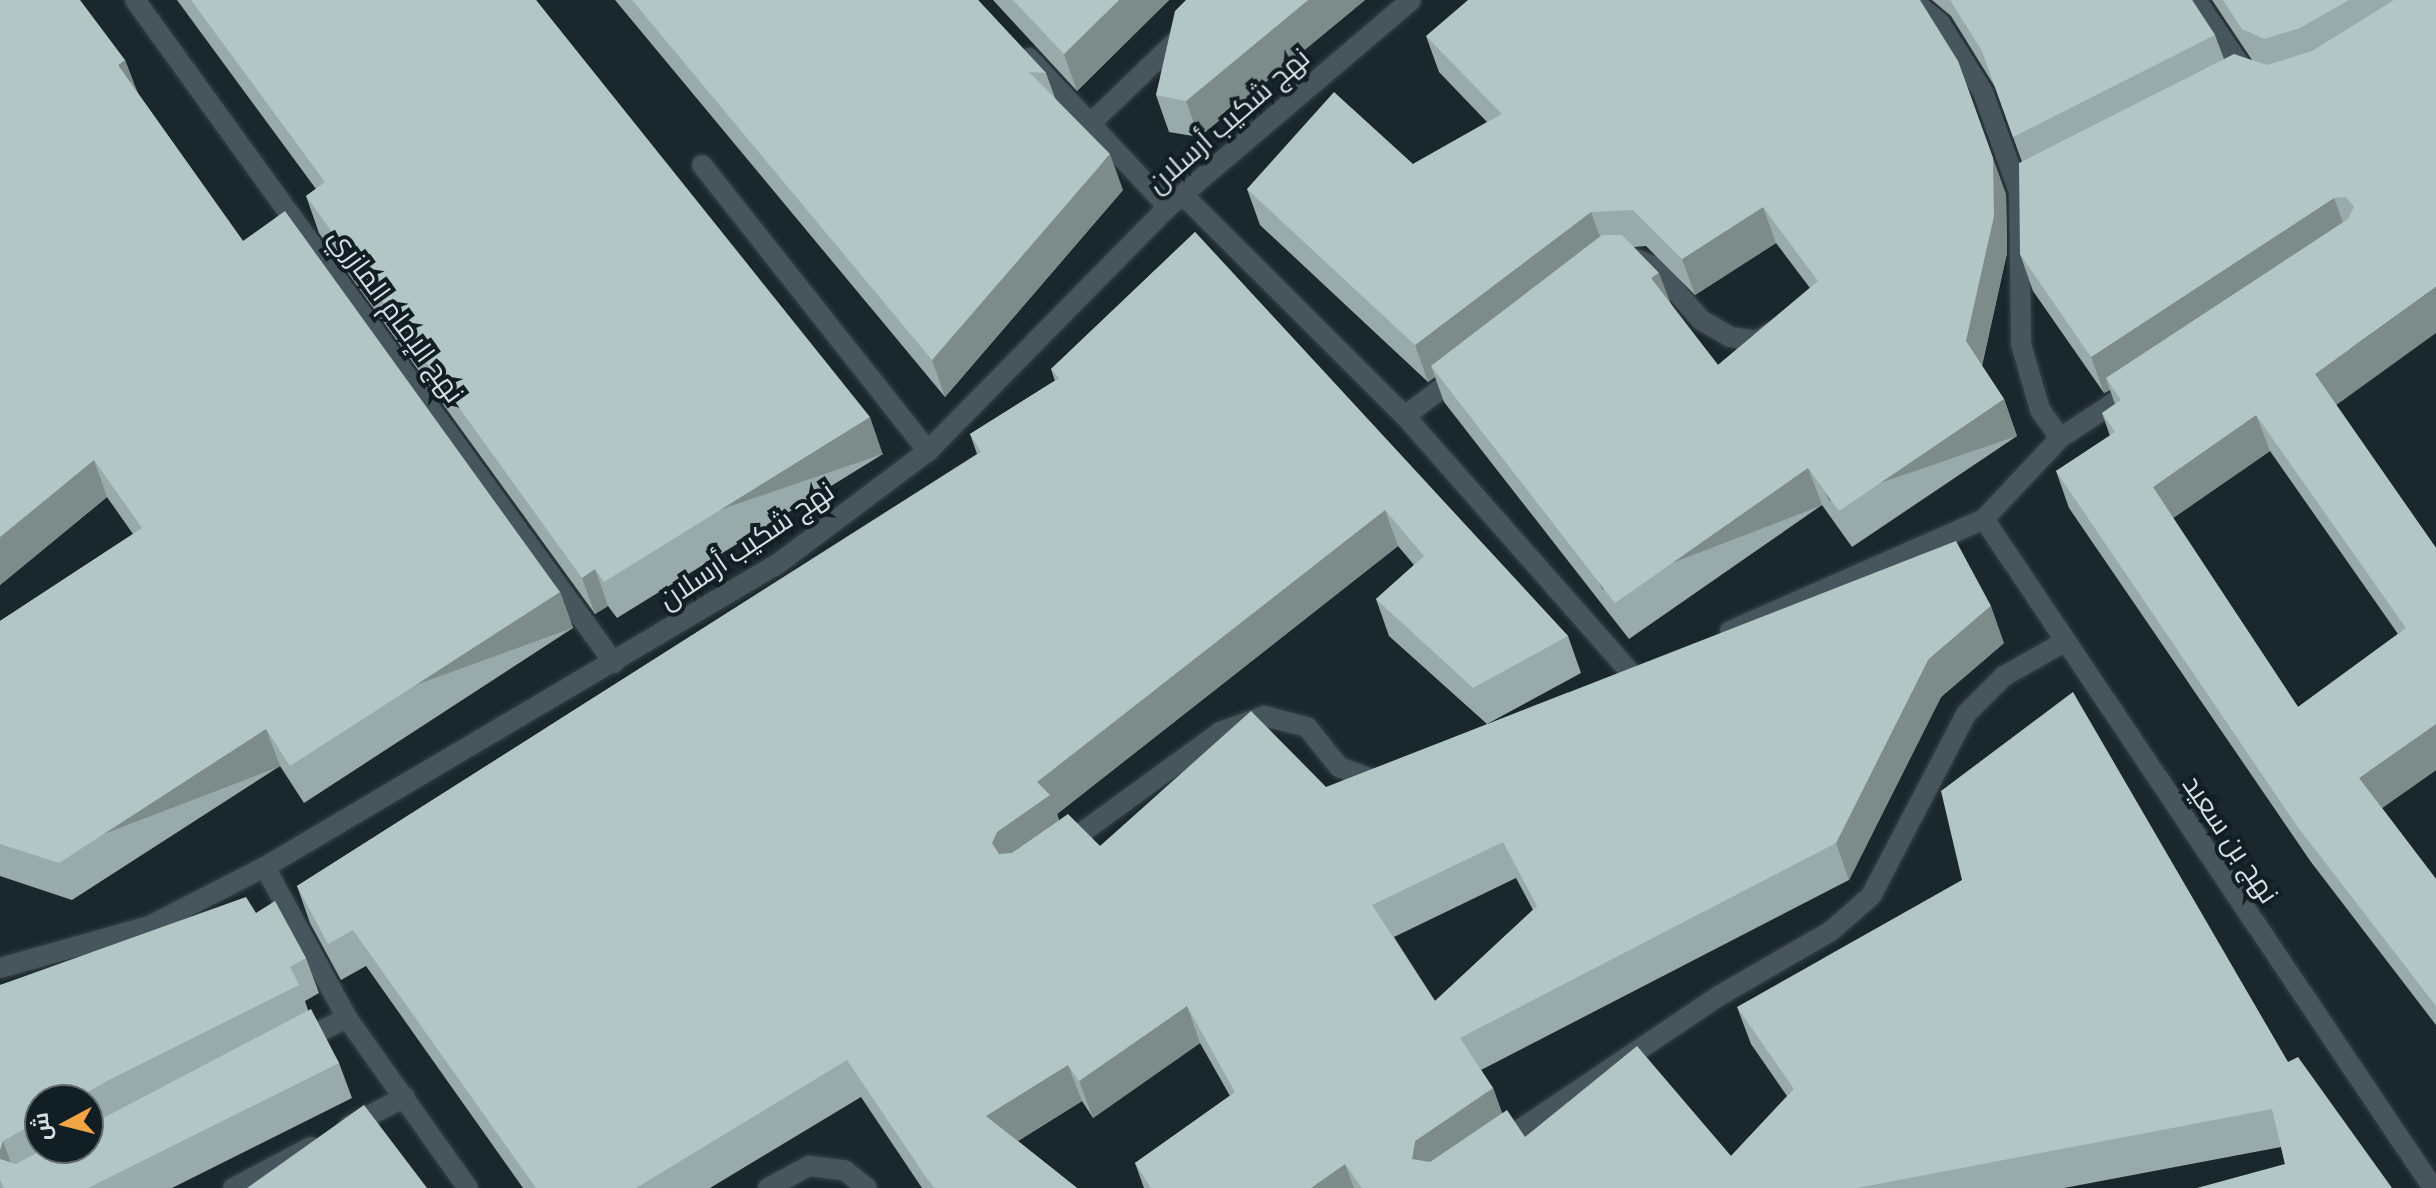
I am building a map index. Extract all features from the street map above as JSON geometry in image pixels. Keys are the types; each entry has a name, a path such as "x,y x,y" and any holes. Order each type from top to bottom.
{"street":[{"name":"نهج الإمام المازري","path":"135,0 614,663"},
{"path":"1090,124 1219,0"},
{"name":"نهج شكيب أرسلان","path":"0,968 149,926 265,867 779,563 928,451 1176,201 1411,0"},
{"path":"1912,0 1940,23 1983,92 2019,192 2021,344 2040,410 2060,438"},
{"path":"2196,0 2247,76 2269,87"},
{"path":"1017,45 1090,124 1405,416 1632,674"},
{"path":"2221,89 2247,76"},
{"path":"702,165 928,451"},
{"path":"2019,192 2046,178"},
{"path":"1611,259 1641,258 1701,320 1730,337 1757,341 1790,320"},
{"path":"1405,416 1478,361"},
{"path":"1703,643 1984,519 2060,438 2153,377"},
{"name":"نهج بن سعيد","path":"1984,519 2433,1188"},
{"path":"1487,1152 1717,997 1831,931 1871,896 1966,714 2004,676 2064,642"},
{"path":"1604,686 1660,661"},
{"path":"1043,861 1242,721 1287,718 1307,727 1356,778 1397,778"},
{"path":"265,867 347,1018 468,1188"},
{"path":"278,1052 347,1018"},
{"path":"233,1188 405,1097"},
{"path":"768,1188 809,1166 844,1170 867,1188"}],"building":[{"path":"0,0 80,0 125,60 118,65 243,241 285,211 560,592 290,766 266,729 59,863 0,844 0,621 142,528 94,460 0,537"},
{"path":"191,0 536,0 870,417 604,582 595,569 582,578 306,196 325,182"},
{"path":"632,0 978,0 1046,73 1029,72 1110,154 932,360"},
{"path":"1013,0 1119,0 1064,54"},
{"path":"1186,0 1308,0 1186,101 1156,95 1175,11"},
{"path":"1468,0 1920,0 1958,61 1993,158 1994,216 1966,341 2004,399 1839,511 1808,468 1615,603 1431,366 1602,235 1622,235 1659,273 1651,278 1718,365 1818,281 1763,207 1682,259 1633,210 1591,212 1415,345 1247,189 1334,92 1413,164 1502,114 1426,36"},
{"path":"1950,0 2192,0 2215,35 2013,137 1982,51"},
{"path":"2223,0 2349,0 2300,28 2264,39 2242,29"},
{"path":"2394,0 2436,0 2436,287 2315,374 2436,548 2436,724 2359,778 2436,879 2436,1006 2297,826 2056,471 2115,432 2102,413 2121,400 2106,378 2348,219 2354,207 2346,197 2334,198 2091,357 2020,254 2019,163 2234,54 2267,65 2312,51","holes":["2256,415 2406,628 2298,707 2153,487"]},
{"path":"1195,232 1568,636 1473,688 1376,599 1424,556 1385,510 1037,782 1050,795 997,832 992,843 999,854 1012,853 1068,814 1100,846 1251,711 1326,787 1956,541 1991,606 1928,660 1836,843 1460,1038 1493,1088 1415,1141 1412,1159 1430,1162 1507,1110 1525,1137 1637,1046 1731,1156 1794,1089 1737,1007 1962,880 1941,791 2073,692 2288,1062 2298,1057 2392,1188 2197,1188 2285,1164 2272,1109 1857,1188 1362,1188 1345,1164 1311,1188 1151,1188 1135,1163 1235,1092 1187,1006 1079,1081 1068,1065 986,1116 1077,1188 935,1188 847,1060 636,1188 536,1188 353,930 328,944 297,886 981,452 970,434 1059,378 1051,369","holes":["1503,842 1537,906 1435,1001 1372,905"]},
{"path":"246,897 256,913 275,901 306,958 290,967 299,985 102,1084 24,1084 24,1129 3,1141 0,1150 0,985"},
{"path":"311,1009 339,1063 88,1188 4,1188 0,1180 0,1159 16,1164 24,1160 24,1164 104,1164 104,1118"},
{"path":"364,1105 427,1188 247,1188"}]}
